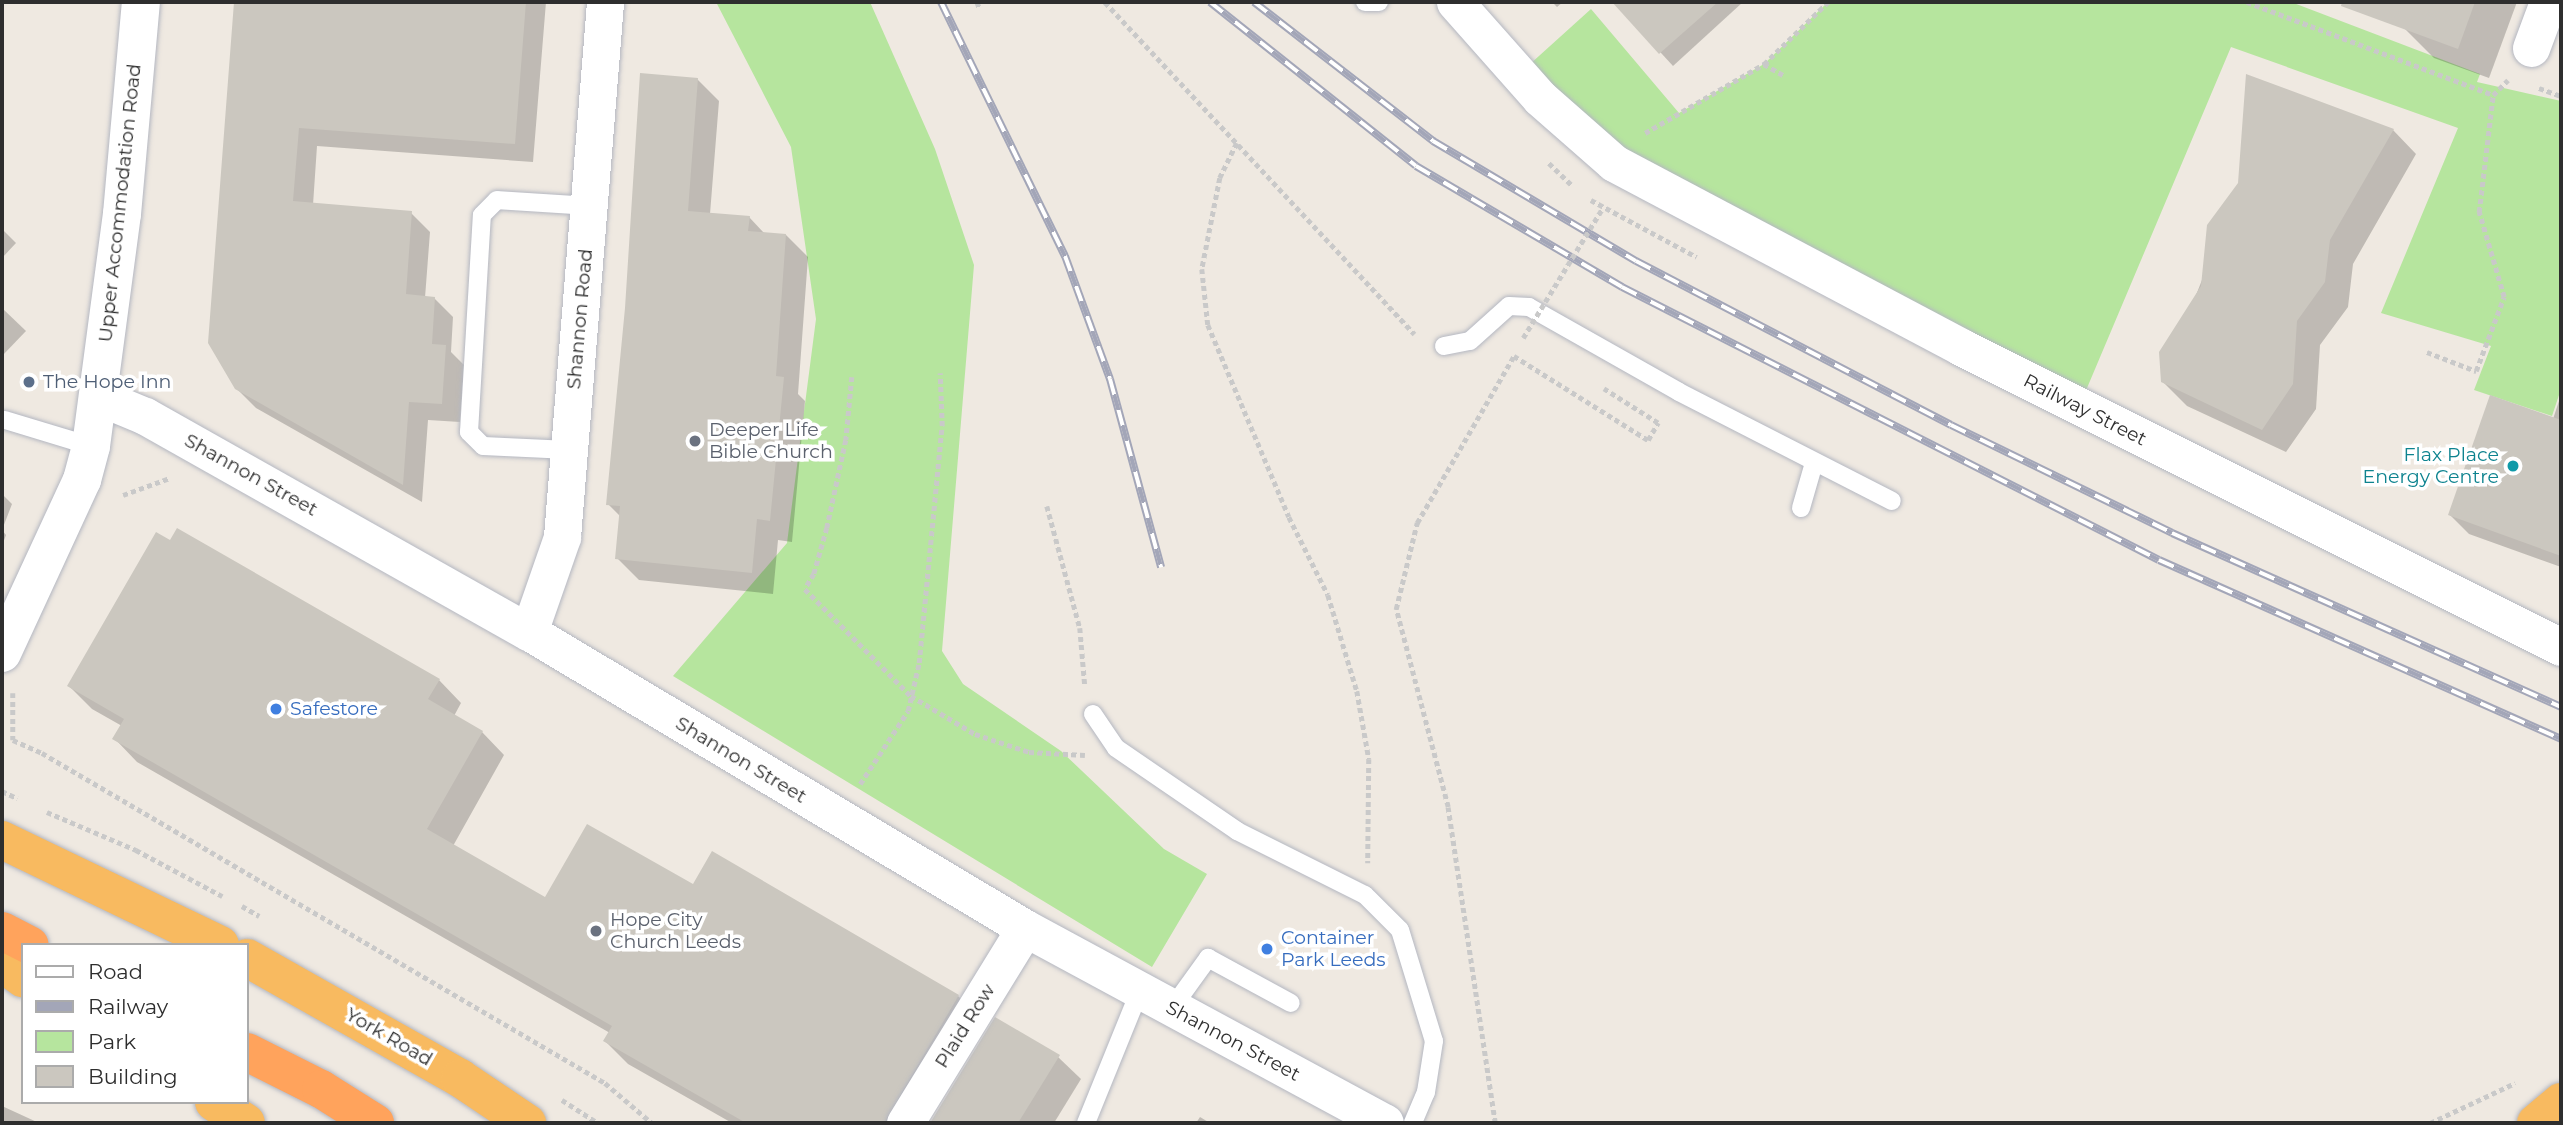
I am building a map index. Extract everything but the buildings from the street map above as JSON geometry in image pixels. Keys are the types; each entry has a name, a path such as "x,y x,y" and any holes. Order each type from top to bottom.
{"highway":[{"path":"4,830 215,943"},
{"path":"2,931 26,943"},
{"name":"York Road","path":"248,959 460,1079 527,1123"},
{"path":"2,963 21,977"},
{"path":"248,1052 321,1089 375,1123"},
{"path":"2536,1123 2561,1102"},
{"path":"217,1104 246,1123"}],"street":[{"name":"Upper Accommodation Road","path":"6,653 82,480 91,446 122,214 141,2"},
{"name":"Shannon Road","path":"529,632 562,537 605,2"},
{"name":"Railway Street","path":"1455,2 1540,98 1610,159 1973,353 2561,648"},
{"path":"2531,48 2548,2 2561,7"},
{"name":"Shannon Street","path":"97,396 145,416 529,632 1025,928 1385,1123"},
{"name":"Plaid Row","path":"905,1123 1025,928"}],"lane":[{"path":"1365,2 1379,2"},
{"path":"569,450 483,446 469,432 482,215 497,200 589,206"},
{"path":"1444,346 1470,341 1509,306 1529,307 1814,463 1892,501"},
{"path":"5,420 91,446"},
{"path":"1801,508 1814,463"},
{"path":"1093,713 1116,748 1237,831 1365,895 1400,930 1434,1041 1426,1092 1413,1123"},
{"path":"1172,1008 1208,958 1291,1003"},
{"path":"1086,1123 1140,990"}],"path":[{"path":"977,2 980,9"},
{"path":"1105,2 1416,336 1444,346"},
{"path":"1610,159 1764,64 1828,2"},
{"path":"2247,2 2493,95"},
{"path":"1764,64 1783,75"},
{"path":"2427,352 2476,371 2504,297 2479,212 2493,95 2511,78"},
{"path":"2536,87 2561,96"},
{"path":"1237,143 1220,178 1202,269 1208,325 1289,517 1328,595 1357,691 1369,759 1371,834 1365,895"},
{"path":"1534,345 1523,338 1602,209"},
{"path":"1495,1123 1448,807 1396,609 1417,523 1514,356 1648,440 1658,424 1602,388"},
{"path":"838,817 890,744 911,696 931,558 942,426 940,373"},
{"path":"852,377 846,440 827,528 814,574 805,589 911,696 975,734 1029,752 1080,756 1116,748"},
{"path":"117,501 149,482 183,476"},
{"path":"1047,506 1080,628 1082,675 1093,713"},
{"path":"6,653 13,740 42,752 605,1083 652,1123"},
{"path":"2430,1123 2520,1081"}],"green space":[{"path":"716,2 870,2 935,149 974,265 942,651 963,684 1061,751 1164,849 1207,874 1152,967 673,676 787,543 816,319 791,147"},
{"path":"1828,2 2291,2 2480,74 2477,82 2561,101 2561,389 2552,416 2474,390 2491,346 2381,313 2458,128 2231,47 2079,407 1745,236 1519,74 1591,9 1679,113 1764,64"}],"railway":[{"path":"941,2 1065,256 1110,379 1161,567"},
{"path":"1210,2 1416,166 1622,287 2159,560 2561,739"},
{"path":"1254,2 1433,141 1636,261 1951,425 2172,533 2561,707"}],"place":[{"name":"The Hope Inn","path":"29,382"},
{"name":"Deeper Life Bible Church","path":"695,441"},
{"name":"Flax Place Energy Centre","path":"2513,466"},
{"name":"Safestore","path":"276,709"},
{"name":"Hope City Church Leeds","path":"596,931"},
{"name":"Container Park Leeds","path":"1267,949"}]}
